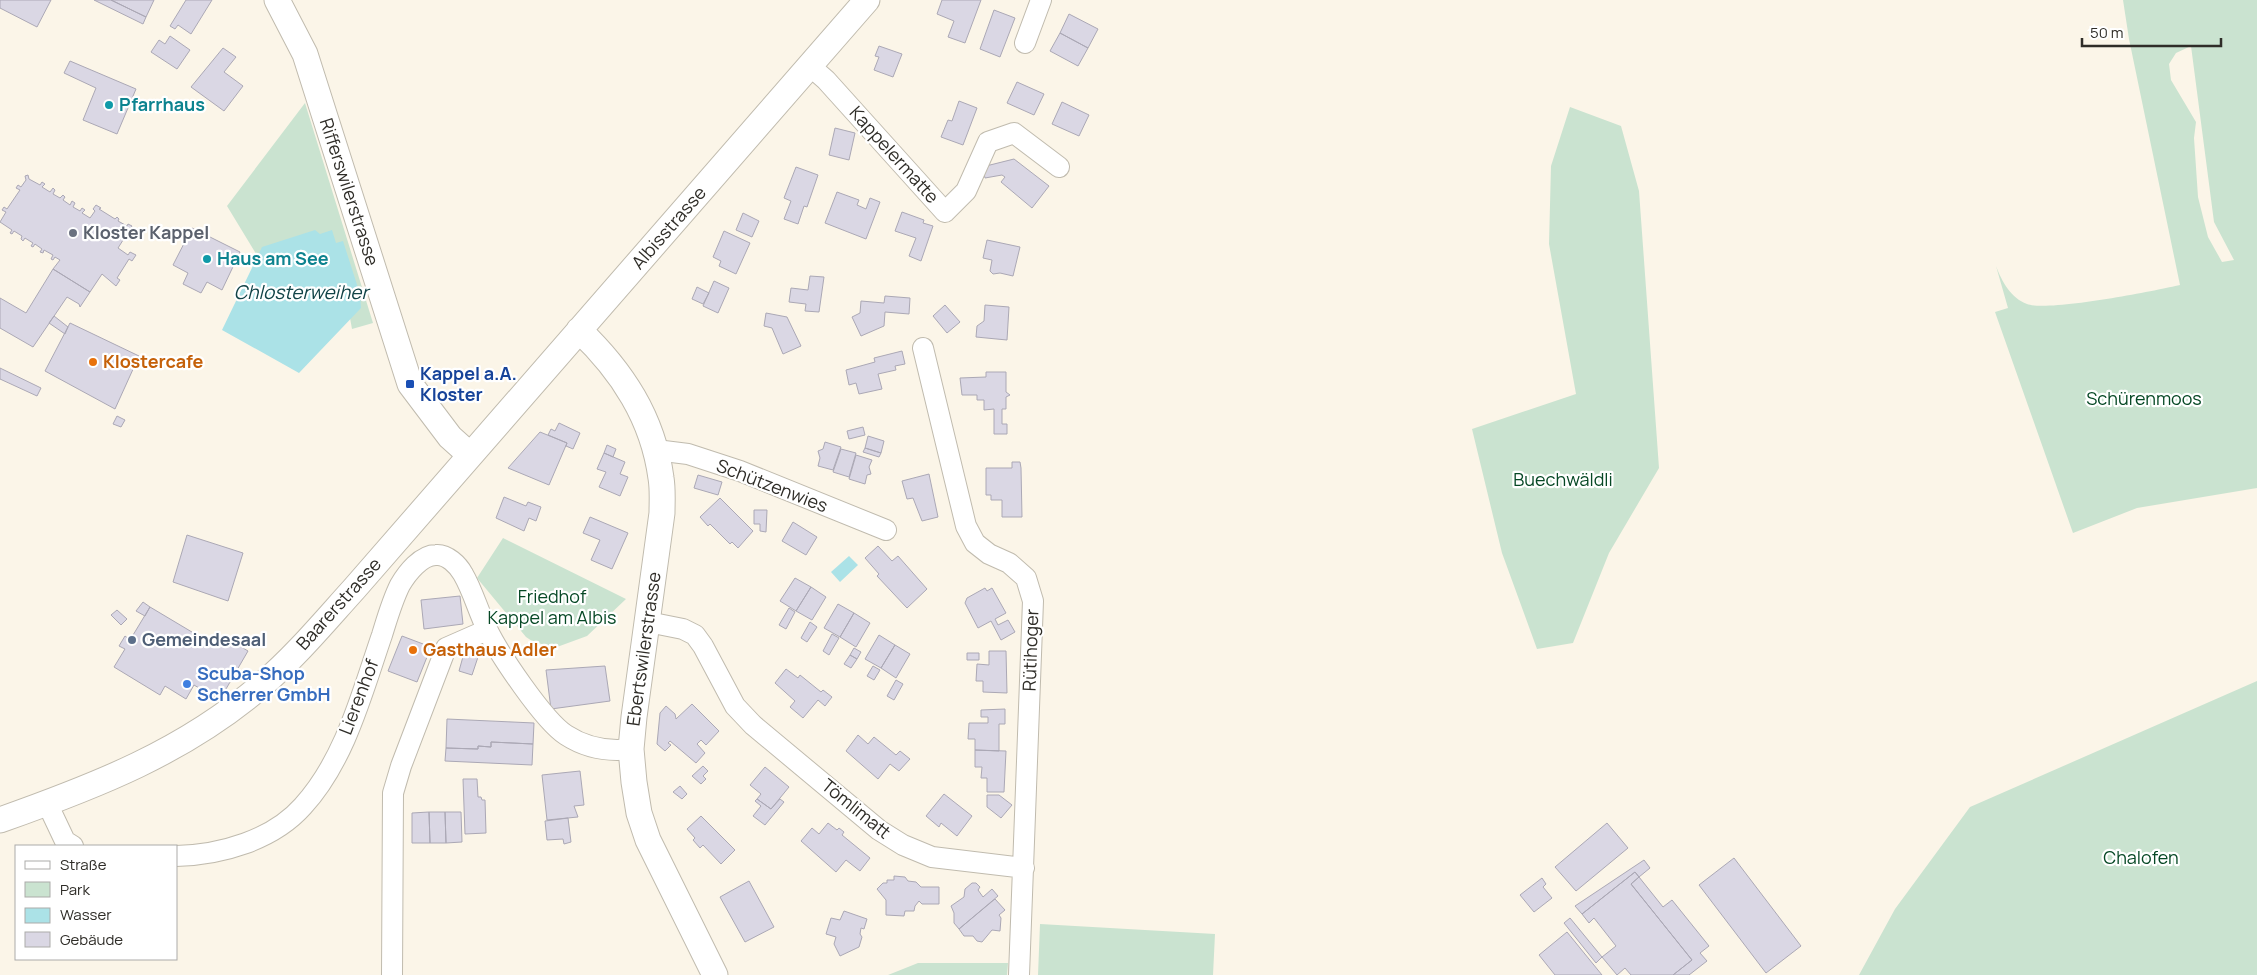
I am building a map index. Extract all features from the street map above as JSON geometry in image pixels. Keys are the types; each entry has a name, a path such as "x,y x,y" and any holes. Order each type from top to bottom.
{"street":[{"name":"Rifferswilerstrasse","path":"277,0 305,54 410,384 450,437 470,455"},
{"name":"Albisstrasse","path":"470,455 867,0"},
{"path":"1025,43 1041,0"},
{"name":"Kappelermatte","path":"810,66 826,80 945,212 966,191 988,142 1014,133 1059,167"},
{"name":"Ebertswilerstrasse","path":"579,330 608,360 631,390 656,450 662,480 662,513 631,749 639,813 648,840 715,975"},
{"name":"Rütihoger","path":"923,348 966,526 975,543 989,554 1009,563 1026,578 1033,601 1024,868"},
{"name":"Schützenwies","path":"656,450 688,454 740,471 886,530"},
{"name":"Baarerstrasse","path":"0,820 94,786 141,765 186,741 218,719 262,684 305,643 470,455"},
{"name":"Lierenhof","path":"178,856 221,851 248,842 278,827 303,807 321,782 351,722 399,586 415,565 424,558 436,555 444,556 463,573 487,630 517,677 541,709 564,734 585,745 604,750 631,749"},
{"name":"Tömlimatt","path":"648,622 683,629 695,635 703,646 735,706 753,725 879,830 903,845 932,857 1024,868"},
{"path":"392,975 393,793 401,766 446,648 487,630"},
{"path":"47,803 64,841 71,845"},
{"path":"1019,975 1024,868"}],"green space":[{"name":"Schürenmoos","path":"2123,0 2257,0 2257,488 2137,508 2073,533 1995,312 2008,308 1996,266 2004,283 2016,298 2027,304 2039,306 2102,300 2180,285 2129,39","holes":["2191,46 2214,222 2234,260 2222,262 2208,237 2198,197 2194,138 2196,122 2171,80 2169,64 2176,53"]},
{"path":"305,103 373,323 352,329 337,246 258,257 227,206"},
{"name":"Buechwäldli","path":"1570,107 1621,126 1639,191 1659,468 1609,553 1573,643 1537,649 1502,553 1472,429 1576,394 1549,244 1551,166"},
{"name":"Friedhof Kappel am Albis","path":"503,538 626,599 587,636 557,647 532,641 526,637 477,578"},
{"name":"Chalofen","path":"2257,681 2257,975 1859,975 1895,909 1970,807"},
{"path":"1040,924 1215,934 1213,975 1038,975"},
{"path":"918,963 1008,963 1007,975 888,975"}],"water":[{"name":"Chlosterweiher","path":"315,230 320,234 332,230 336,243 343,241 360,294 361,308 299,373 222,330 262,247"},
{"path":"849,556 858,565 840,582 831,572"}],"building":[{"path":"0,0 51,0 37,27 0,8"},
{"path":"94,0 111,0 146,17 143,24"},
{"path":"111,0 154,0 146,17"},
{"path":"186,0 212,0 191,34 178,25 175,29 170,26"},
{"path":"942,0 981,0 965,43 948,37 954,21 937,14"},
{"path":"994,10 1015,18 1000,57 980,49"},
{"path":"1069,14 1098,29 1088,48 1060,33"},
{"path":"1060,33 1088,48 1078,66 1050,51"},
{"path":"170,36 190,50 177,69 151,52 159,40 165,44"},
{"path":"879,46 902,54 893,77 874,70 879,57 875,56"},
{"path":"223,48 236,57 224,72 243,86 224,111 191,87"},
{"name":"Pfarrhaus","path":"70,61 136,89 117,134 83,120 96,88 64,73"},
{"path":"1017,82 1044,94 1034,115 1007,103"},
{"path":"959,101 977,108 963,145 941,137 948,120 952,121"},
{"path":"1062,102 1089,115 1079,136 1052,124"},
{"path":"835,128 855,133 849,160 829,155"},
{"path":"1014,159 1049,186 1032,208 1001,182 1005,177 1002,175 985,178 982,167"},
{"path":"796,167 818,175 807,207 804,206 798,224 784,219 791,201 784,198"},
{"name":"Kloster Kappel","path":"28,175 29,179 40,185 42,182 45,184 42,187 50,192 53,188 55,190 53,194 60,198 63,195 65,197 63,200 70,205 72,201 75,203 73,207 80,211 82,208 85,210 82,213 90,218 95,211 93,209 96,205 115,219 117,217 118,221 127,226 128,224 132,226 118,248 128,255 130,252 136,255 132,261 129,259 117,278 120,280 116,286 102,274 90,292 53,269 60,260 55,257 53,260 51,259 53,255 44,250 43,253 40,252 42,249 35,244 33,247 31,246 33,243 25,238 23,241 21,239 22,236 14,231 12,234 10,233 12,230 0,222 6,212 2,210 4,207 7,209 20,190 16,188 18,185 21,187 26,180 25,176"},
{"path":"837,192 859,200 857,205 866,209 870,198 880,202 866,239 825,223"},
{"path":"902,212 924,220 923,223 933,226 921,261 909,256 916,238 895,231"},
{"path":"743,213 759,221 752,237 736,230"},
{"name":"Haus am See","path":"192,228 240,252 222,290 207,282 201,293 183,284 188,273 173,265"},
{"path":"724,231 750,243 736,274 719,266 721,261 713,257"},
{"path":"987,240 1020,247 1013,276 1000,273 993,274 990,271 992,260 983,258"},
{"path":"53,269 90,292 80,307 79,304 67,297 33,347 0,328 0,298 26,313"},
{"path":"810,276 824,277 819,312 805,311 806,304 789,302 791,288 808,290"},
{"path":"714,281 729,288 718,313 703,306"},
{"path":"697,287 709,293 703,304 692,299"},
{"path":"885,296 910,298 909,314 885,312 884,326 861,336 852,317 860,313 861,301 884,303"},
{"path":"945,305 960,322 947,333 933,316"},
{"path":"985,305 1009,307 1007,340 976,337 977,326 984,321"},
{"path":"766,313 787,317 801,346 783,354 772,328 764,326"},
{"path":"54,316 68,327 65,334 49,323"},
{"name":"Klostercafe","path":"70,323 139,356 115,409 45,371"},
{"path":"902,351 905,364 895,366 896,370 878,374 882,389 859,394 856,383 849,385 846,370 875,362 874,358"},
{"path":"0,368 41,388 37,396 0,379"},
{"path":"986,372 1006,372 1006,392 1010,395 1006,397 1006,409 1002,409 1002,424 1007,424 1007,434 994,434 994,409 984,410 984,400 977,400 977,395 962,395 960,378 986,377"},
{"path":"117,416 125,420 121,427 113,424"},
{"path":"559,423 580,433 573,449 566,446 567,443 548,435 551,429 555,431"},
{"path":"863,427 865,435 849,439 847,431"},
{"path":"540,432 567,443 549,485 508,468"},
{"path":"868,436 884,441 881,453 865,448"},
{"path":"825,442 841,447 833,470 818,466 820,458 818,451 823,449"},
{"path":"607,445 616,449 613,457 604,453"},
{"path":"865,448 881,453 879,457 863,452"},
{"path":"841,449 856,453 849,477 833,472"},
{"path":"604,453 625,462 620,474 628,477 620,496 599,487 606,472 597,469"},
{"path":"856,455 872,460 869,467 871,474 867,475 865,484 849,479"},
{"path":"1012,462 1020,462 1022,517 1002,517 1002,500 991,500 991,495 986,495 986,468 1012,468"},
{"path":"929,474 938,517 922,521 913,498 907,499 902,481"},
{"path":"698,475 722,482 718,495 694,488"},
{"path":"504,497 526,506 528,502 541,507 536,521 529,518 524,531 496,518"},
{"path":"720,498 753,531 738,548 732,542 730,544 700,517"},
{"path":"754,510 767,510 766,532 760,531 760,524 754,524"},
{"path":"590,517 628,533 612,569 591,560 600,540 583,533"},
{"path":"793,522 817,537 806,555 782,541"},
{"path":"187,535 243,553 228,601 173,582"},
{"path":"878,546 892,561 898,556 927,589 907,608 877,576 879,574 865,558"},
{"path":"795,578 811,587 796,611 780,601"},
{"path":"811,587 826,597 812,620 796,611"},
{"path":"985,588 987,591 992,588 1006,613 995,619 998,625 1008,620 1015,632 1001,640 991,621 978,628 965,603 967,598"},
{"path":"460,596 463,624 424,629 421,600"},
{"path":"143,602 150,607 145,616 136,611"},
{"path":"838,604 854,613 840,637 824,628"},
{"path":"150,607 217,647 223,636 248,651 226,689 214,697 194,685 186,699 165,686 160,695 114,667 125,649 119,646 125,636 130,640"},
{"path":"789,608 795,612 786,629 779,625"},
{"path":"117,610 127,619 121,625 111,615"},
{"path":"854,613 870,623 856,647 840,637"},
{"path":"810,622 817,627 807,642 801,638"},
{"path":"832,634 839,638 829,655 823,651"},
{"path":"879,635 895,645 881,668 865,659"},
{"path":"402,636 431,647 417,682 388,671"},
{"path":"895,645 910,654 896,678 881,668"},
{"path":"854,648 861,652 857,659 850,655"},
{"path":"989,651 1006,651 1007,693 983,692 983,681 976,681 977,664 989,665"},
{"path":"464,653 478,657 472,675 459,671"},
{"path":"967,653 979,653 979,660 967,660"},
{"path":"850,655 857,659 851,668 844,664"},
{"path":"605,666 610,701 551,709 546,670"},
{"path":"873,666 880,670 874,680 867,676"},
{"path":"786,669 798,678 800,675 821,692 823,690 832,697 825,706 818,700 803,718 790,707 795,701 775,683"},
{"path":"896,680 903,684 894,700 887,696"},
{"path":"692,704 719,731 706,745 701,740 697,744 705,753 696,763 670,741 668,743 671,745 665,751 657,744 660,713 666,706 675,714 676,719"},
{"path":"1005,709 1005,724 999,724 999,751 975,750 975,739 968,739 969,723 988,723 988,717 981,717 981,710"},
{"path":"447,719 534,723 533,744 491,742 491,747 478,746 478,749 446,748"},
{"path":"858,735 868,744 874,737 896,755 900,751 910,759 899,771 890,764 878,779 846,751"},
{"path":"491,742 533,744 532,765 445,761 446,748 478,749 478,746 491,747"},
{"path":"975,750 1006,751 1004,792 987,792 987,778 981,778 982,767 975,767"},
{"path":"703,766 708,771 703,776 706,779 701,784 692,776"},
{"path":"765,767 789,787 771,809 757,799 761,794 750,785"},
{"path":"580,771 584,805 574,806 578,817 547,820 542,775"},
{"path":"463,779 477,779 478,797 485,800 486,833 465,834"},
{"path":"680,786 687,794 682,799 673,792"},
{"path":"944,794 972,816 957,836 941,823 939,827 926,816"},
{"path":"987,795 999,795 1012,805 1001,818 987,807"},
{"path":"757,799 771,809 780,799 784,802 765,825 753,816 761,806 755,801"},
{"path":"429,812 430,843 412,843 412,813"},
{"path":"429,812 445,812 446,843 430,843"},
{"path":"445,812 461,812 462,842 446,843"},
{"path":"701,816 735,850 721,864 703,845 700,848 693,840 695,838 687,829"},
{"path":"568,818 571,842 564,844 563,839 547,840 545,821"},
{"path":"828,823 837,830 839,828 844,832 842,835 870,858 860,871 846,860 836,872 801,841 812,828 819,834"},
{"path":"1607,823 1628,848 1576,891 1555,867"},
{"path":"1734,858 1801,946 1766,973 1699,885"},
{"path":"1644,860 1650,868 1639,877 1635,872 1582,914 1575,906"},
{"path":"1635,872 1639,877 1631,884 1692,960 1673,975 1631,975 1625,968 1617,975 1602,957 1616,946 1594,918 1589,923 1582,914"},
{"path":"894,876 905,877 908,881 916,882 921,887 939,887 939,904 922,904 919,901 914,911 905,911 904,916 886,915 886,900 877,889 883,883 887,883 887,880 894,880"},
{"path":"1639,877 1663,907 1672,900 1709,946 1700,953 1707,961 1689,975 1673,975 1692,960 1631,884"},
{"path":"1542,878 1546,884 1543,887 1552,898 1534,912 1520,895"},
{"path":"749,881 774,927 745,942 720,897"},
{"path":"972,883 976,883 980,887 978,890 983,897 992,889 998,896 959,929 954,923 954,913 951,906 964,897 965,889"},
{"path":"995,899 1005,910 999,915 1001,918 1000,931 992,930 982,942 977,941 973,936 964,936 959,929"},
{"path":"844,911 867,919 864,929 861,928 860,934 862,937 859,947 840,956 834,944 836,937 826,934 831,918 840,920"},
{"path":"1570,918 1602,957 1596,963 1564,923"},
{"path":"1567,932 1602,975 1555,975 1539,955"}],"place":[{"name":"Pfarrhaus","path":"109,105"},
{"name":"Kloster Kappel","path":"73,233"},
{"name":"Haus am See","path":"207,259"},
{"name":"Klostercafe","path":"93,362"},
{"name":"Kappel a.A. Kloster","path":"410,384"},
{"name":"Gemeindesaal","path":"132,640"},
{"name":"Gasthaus Adler","path":"413,650"},
{"name":"Scuba-Shop Scherrer GmbH","path":"187,684"}]}
